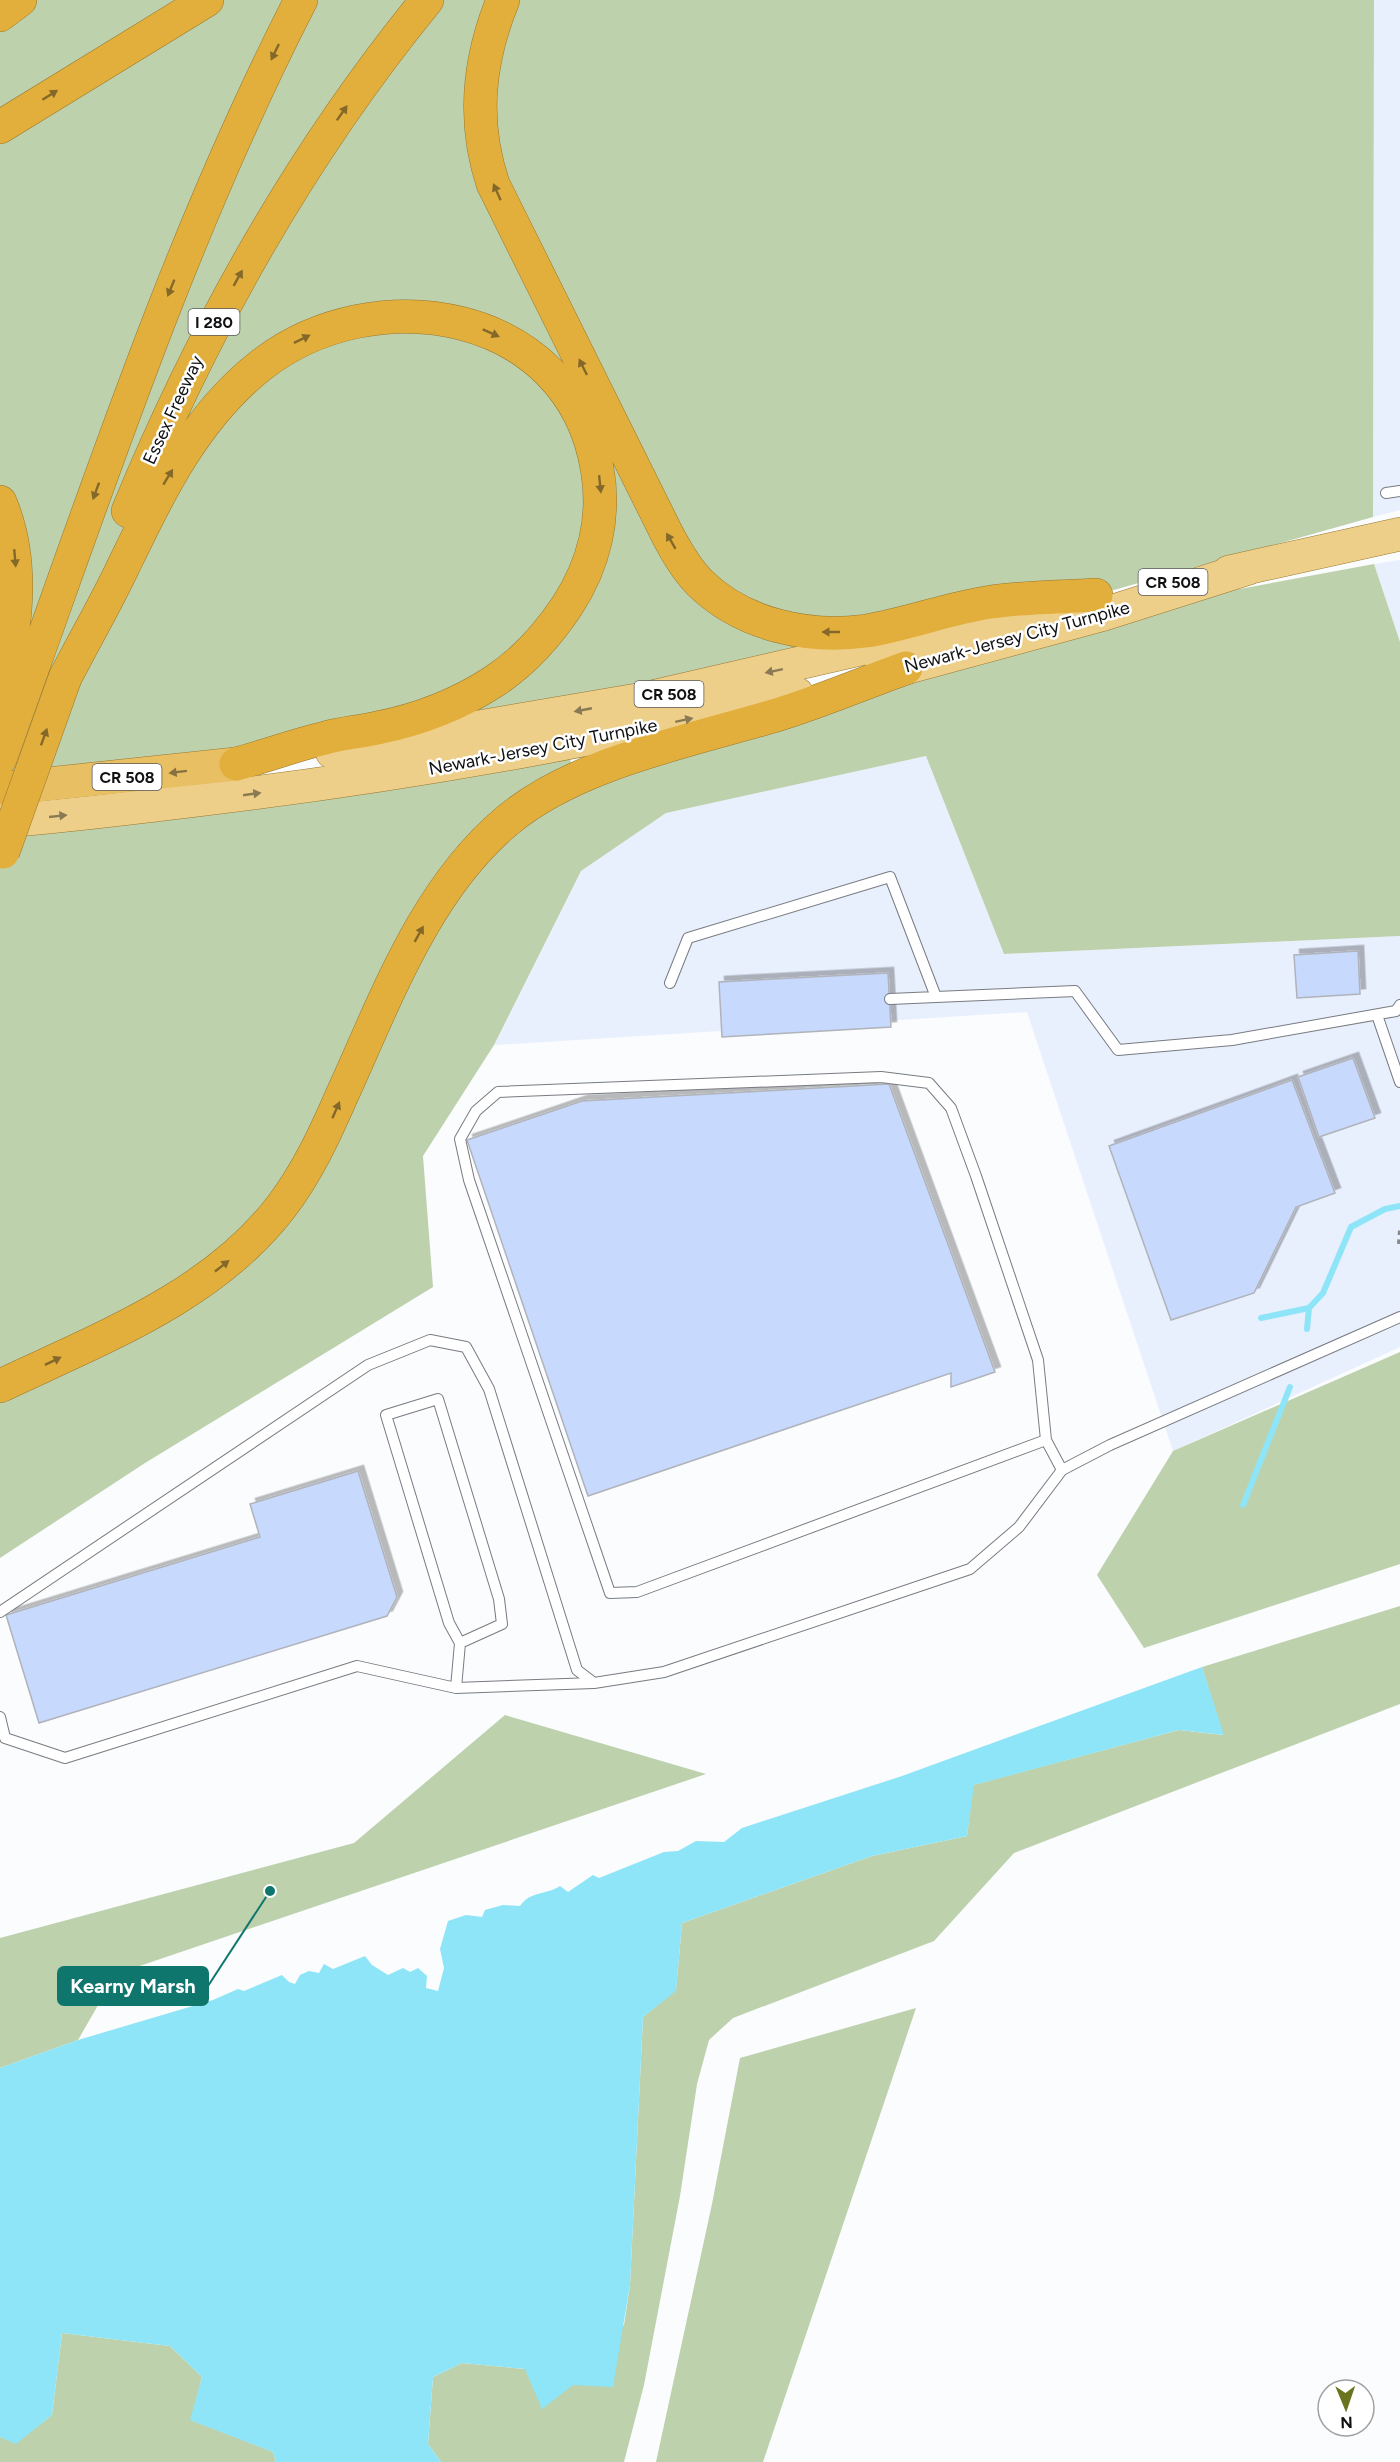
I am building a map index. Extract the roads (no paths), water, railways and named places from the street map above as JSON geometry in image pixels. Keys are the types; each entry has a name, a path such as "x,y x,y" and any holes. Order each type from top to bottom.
{"highway":[{"path":"0,15 20,0"},
{"path":"0,127 207,0"},
{"name":"I 280","path":"0,759 12,678 129,397 175,277 244,116 301,0"},
{"name":"Essex Freeway","path":"0,861 65,678 137,489 176,401 217,318 272,220 327,135 427,0"},
{"path":"503,0 483,60 480,92 482,141 493,184 667,534 700,583 723,602 753,618 786,628 826,633 866,631 991,602 1096,595"},
{"path":"65,678 167,478 211,415 232,391 262,364 310,335 345,323 381,316 417,315 452,320 487,332 515,346 542,367 566,394 585,428 596,461 601,496 598,532 587,570 568,605 529,654 494,681 450,706 405,722 327,737 236,764"},
{"path":"0,502 10,528 15,558 12,678"},
{"path":"0,1386 128,1324 189,1290 241,1251 268,1223 293,1191 311,1161 393,984 436,904 472,854 512,816 544,794 585,774 785,713 906,668"},
{"name":"Newark-Jersey City Turnpike","path":"6,788 236,764"}],"main road":[{"name":"Newark-Jersey City Turnpike","path":"236,764 470,730 643,699 813,662 1096,595 1249,568 1400,534"},
{"name":"Newark-Jersey City Turnpike","path":"0,821 240,795 405,772 639,730 906,668 1104,614 1249,568"}],"lane":[{"path":"1386,493 1400,491"},
{"path":"670,983 688,938 890,877 936,997"},
{"path":"890,999 1075,991 1118,1050 1232,1040 1377,1015 1396,1011 1400,1005"},
{"path":"1377,1015 1400,1082"},
{"path":"1046,1440 637,1592 610,1593 469,1180 460,1139 476,1111 498,1092 881,1077 929,1083 951,1108 1038,1360 1046,1440 1062,1470"},
{"path":"0,1717 4,1738 65,1758 357,1666 456,1688 594,1683 664,1672 970,1569 1019,1527 1062,1470 1110,1445 1400,1317"},
{"path":"0,1612 368,1365 430,1340 466,1347 489,1389 577,1670 594,1683"},
{"path":"456,1688 460,1643 449,1623 387,1415 438,1399 499,1599 502,1624 460,1643"}],"water":[{"path":"1202,1667 1224,1735 1179,1730 974,1785 967,1836 872,1856 682,1923 676,1991 643,2017 630,2285 613,2387 573,2385 542,2409 525,2369 462,2363 433,2377 428,2444 441,2462 276,2462 273,2452 190,2420 202,2377 170,2346 62,2333 52,2415 16,2444 0,2437 0,2068 78,2040 213,2000 238,1989 244,1991 282,1975 295,1984 300,1975 309,1971 319,1973 324,1964 333,1969 365,1956 372,1965 388,1975 403,1968 410,1972 418,1968 427,1976 426,1988 438,1991 444,1968 440,1949 448,1921 466,1915 482,1917 485,1910 503,1905 520,1906 534,1895 560,1886 568,1892 593,1875 599,1878 664,1852 678,1851 696,1841 724,1842 742,1828 902,1776"}],"waterway":[{"path":"1261,1318 1309,1308 1323,1293 1351,1227 1385,1209 1400,1206"},
{"path":"1307,1329 1309,1308"},
{"path":"1243,1505 1290,1387"}],"place":[{"name":"Kearny Marsh","path":"270,1891"}]}
